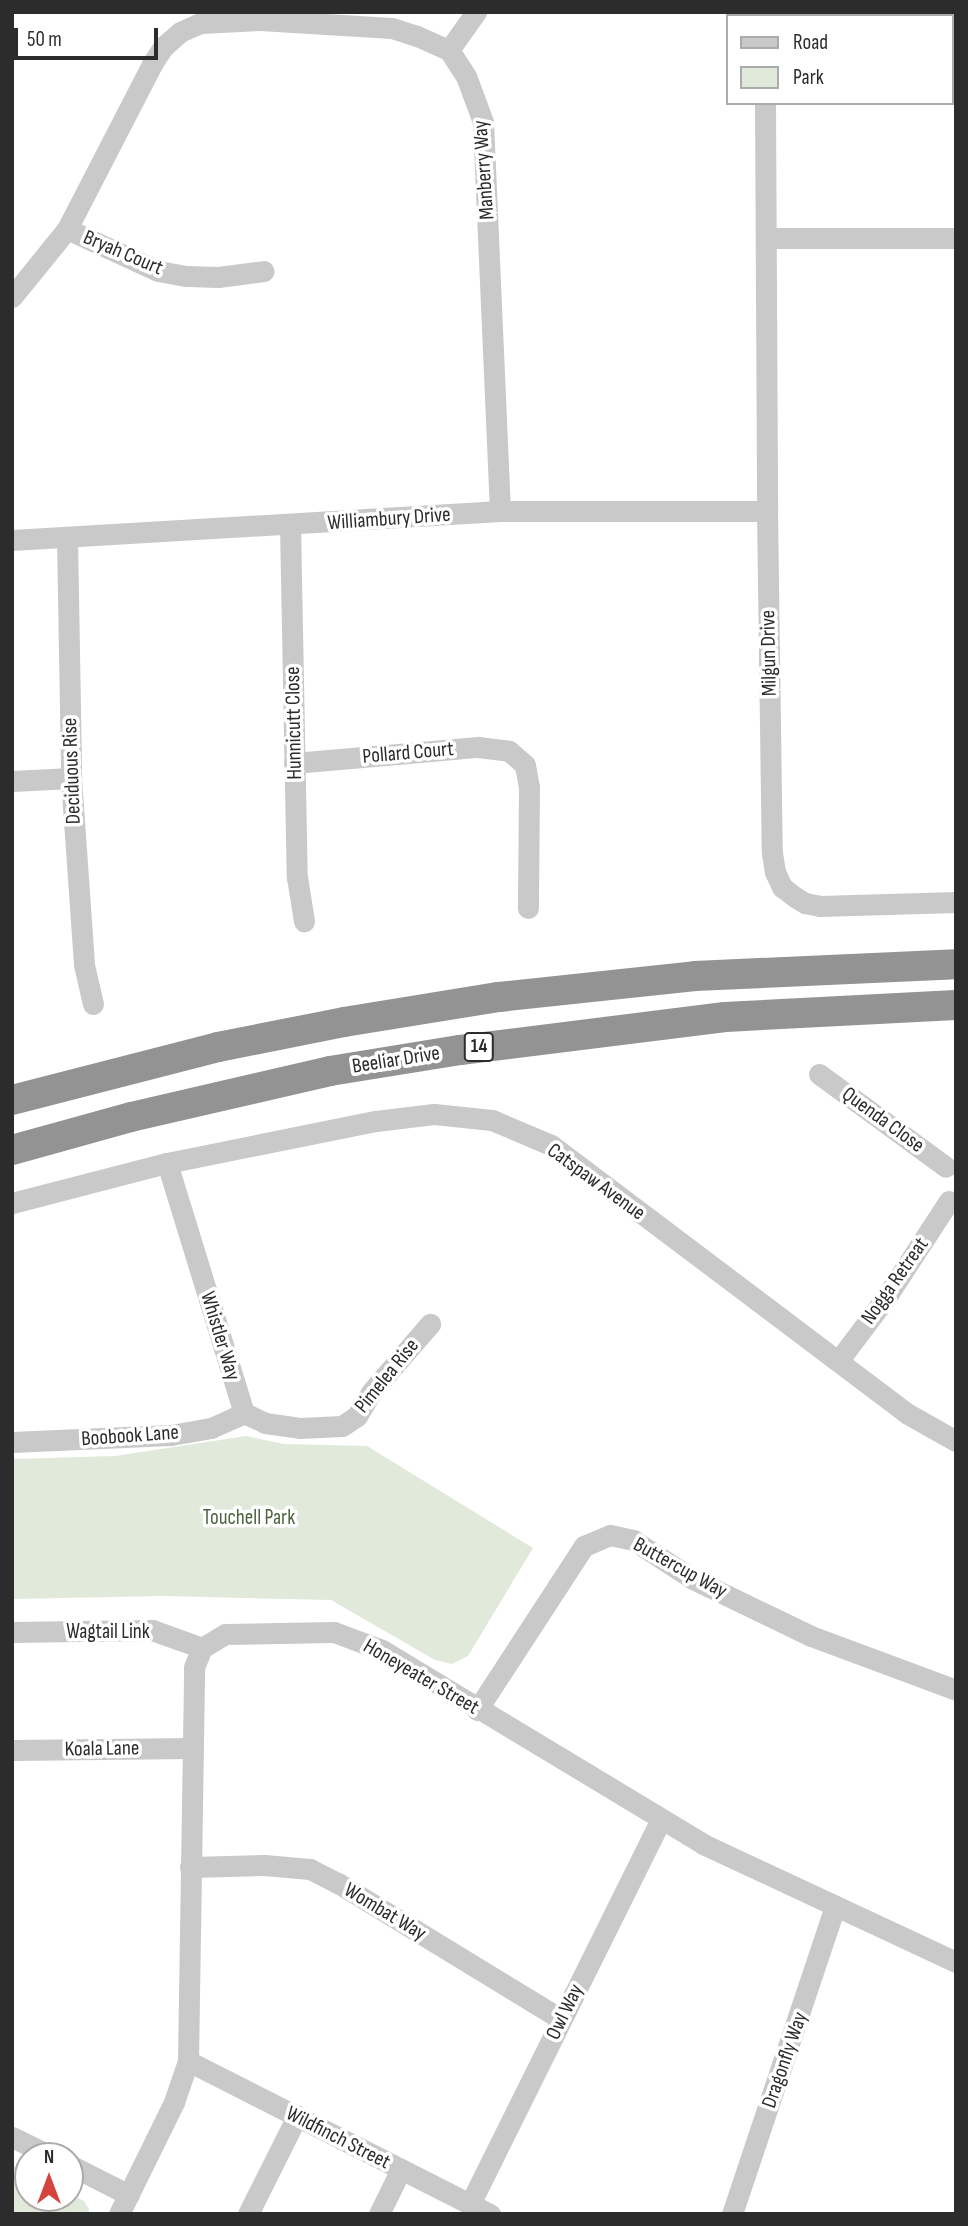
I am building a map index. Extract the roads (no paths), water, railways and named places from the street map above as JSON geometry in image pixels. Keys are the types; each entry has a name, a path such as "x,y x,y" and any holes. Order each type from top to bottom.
{"highway":[{"name":"14","path":"12,1100 218,1047 344,1022 499,997 695,976 956,964"},
{"name":"Beeliar Drive","path":"12,1150 131,1116 330,1071 460,1050 725,1017 956,1005"}],"street":[{"path":"12,297 67,229 152,64 163,47 180,32 200,23 223,20 308,17 391,28 449,50 476,12"},
{"name":"Manberry Way","path":"449,50 477,100 485,141 500,511"},
{"name":"Milgun Drive","path":"765,105 772,853 782,887 805,903 820,906 956,902"},
{"name":"Bryah Court","path":"67,229 158,271 218,277 264,271"},
{"path":"766,238 956,238"},
{"name":"Williambury Drive","path":"12,540 500,511 767,511"},
{"name":"Hunnicutt Close","path":"290,525 297,877 304,921"},
{"name":"Deciduous Rise","path":"67,537 71,778 84,965 93,1004"},
{"name":"Pollard Court","path":"294,763 478,747 523,749 529,787 528,908"},
{"path":"12,781 71,778"},
{"name":"Quenda Close","path":"819,1074 951,1164"},
{"name":"Catspaw Avenue","path":"12,1203 167,1163 376,1121 434,1114 492,1120 551,1145 908,1414 956,1441"},
{"name":"Whistler Way","path":"167,1163 244,1413"},
{"path":"951,1164 941,1188 953,1203"},
{"name":"Nogga Retreat","path":"839,1360 953,1203"},
{"name":"Pimelea Rise","path":"244,1413 265,1423 300,1428 342,1426 358,1416 372,1391 430,1324"},
{"name":"Boobook Lane","path":"12,1442 170,1435 211,1428 244,1413"},
{"name":"Buttercup Way","path":"477,1710 584,1546 610,1535 633,1539 693,1578 811,1636 956,1690"},
{"name":"Wagtail Link","path":"12,1632 152,1630 202,1648"},
{"name":"Honeyeater Street","path":"202,1648 225,1634 334,1632 382,1650 702,1844 956,1962"},
{"path":"84,2175 124,2204 174,2102 188,2061 194,1667 202,1648"},
{"name":"Koala Lane","path":"12,1750 193,1748"},
{"name":"Owl Way","path":"480,2209 561,2019 661,1820"},
{"name":"Wombat Way","path":"190,1867 264,1865 310,1869 338,1883 561,2019"},
{"name":"Dragonfly Way","path":"732,2214 835,1906"},
{"name":"Wildfinch Street","path":"188,2061 480,2209"},
{"path":"248,2214 297,2116"},
{"path":"379,2214 401,2169"}],"park label":[{"name":"Touchell Park","path":"249,1518"}]}
